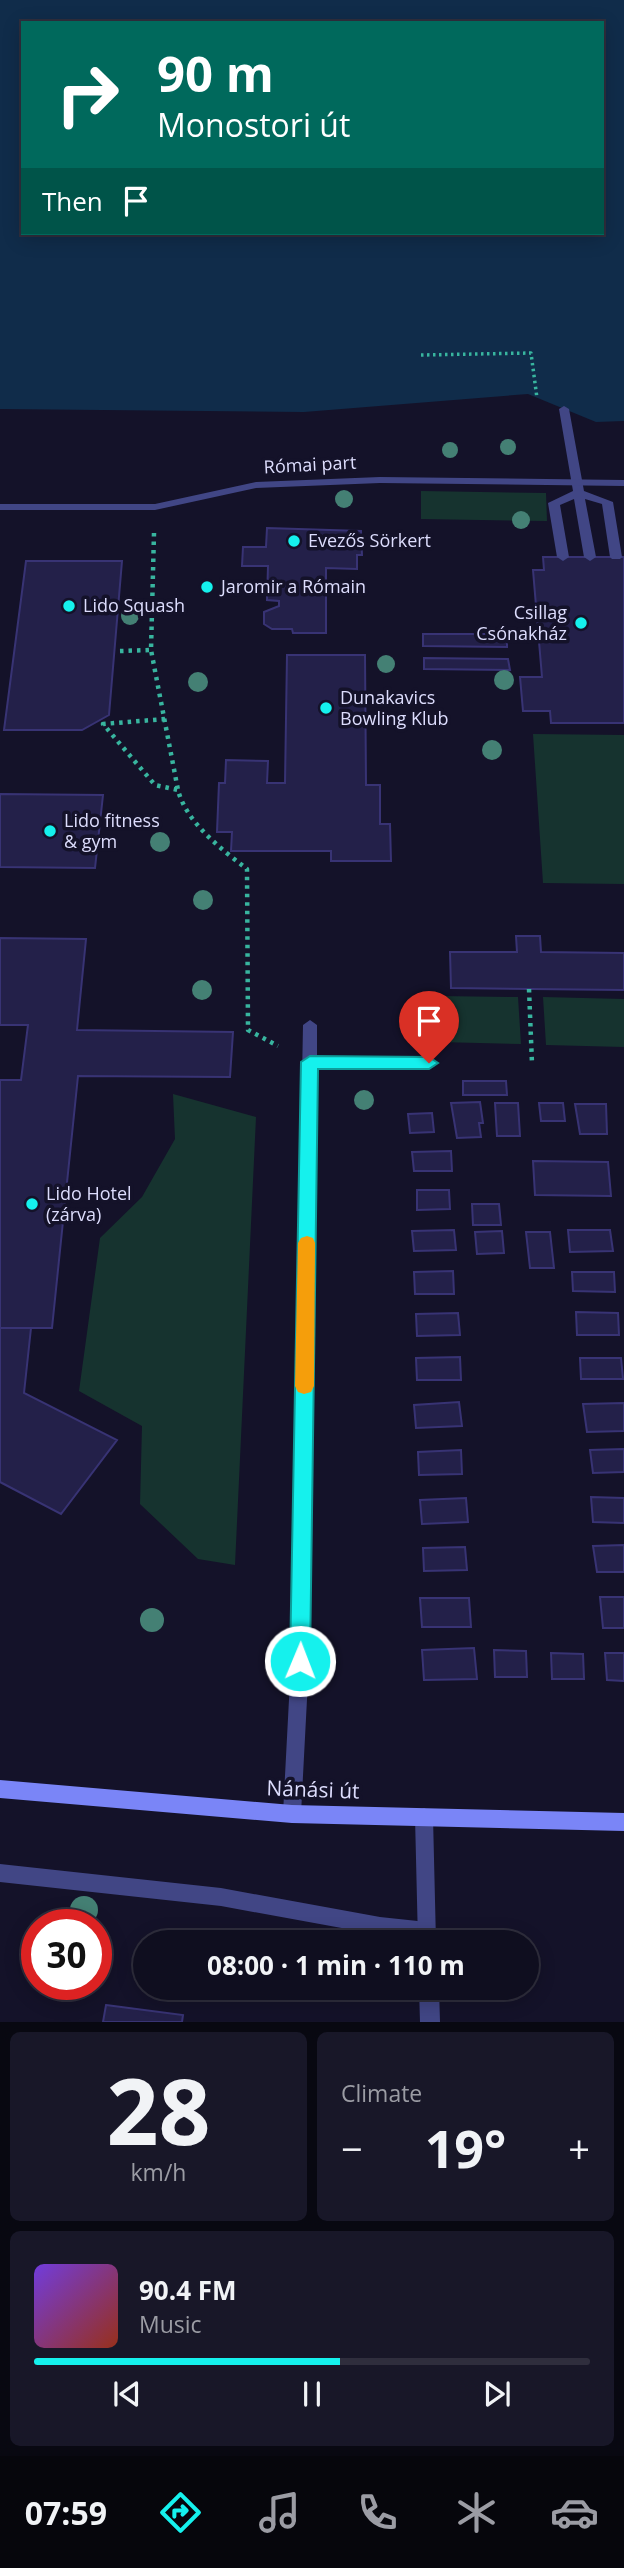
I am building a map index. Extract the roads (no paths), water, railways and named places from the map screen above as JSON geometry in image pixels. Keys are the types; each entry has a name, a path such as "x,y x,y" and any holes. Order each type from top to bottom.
{"street":[{"path":"568,410 590,557"},
{"name":"Római part","path":"0,507 155,507 256,485 380,480 581,488 624,484"},
{"path":"581,488 595,545"},
{"path":"563,557 554,503 581,488"},
{"path":"581,488 607,502 616,557"},
{"path":"292,1814 300,1661 310,1025"},
{"path":"310,1062 429,1063"},
{"name":"Nánási út","path":"0,1789 292,1814 624,1822"},
{"path":"424,1817 427,1930"},
{"path":"0,1873 220,1897 397,1930"},
{"path":"429,2000 430,2022"}],"water":[{"path":"0,0 624,0 624,421 596,422 528,394 304,412 0,409"}],"place":[{"name":"Evezős Sörkert","path":"294,541"},
{"name":"Jaromir a Rómain","path":"207,587"},
{"name":"Lido Squash","path":"69,606"},
{"name":"Csillag Csónakház","path":"581,623"},
{"name":"Dunakavics Bowling Klub","path":"326,708"},
{"name":"Lido fitness & gym","path":"50,831"},
{"name":"Lido Hotel (zárva)","path":"32,1204"}]}
